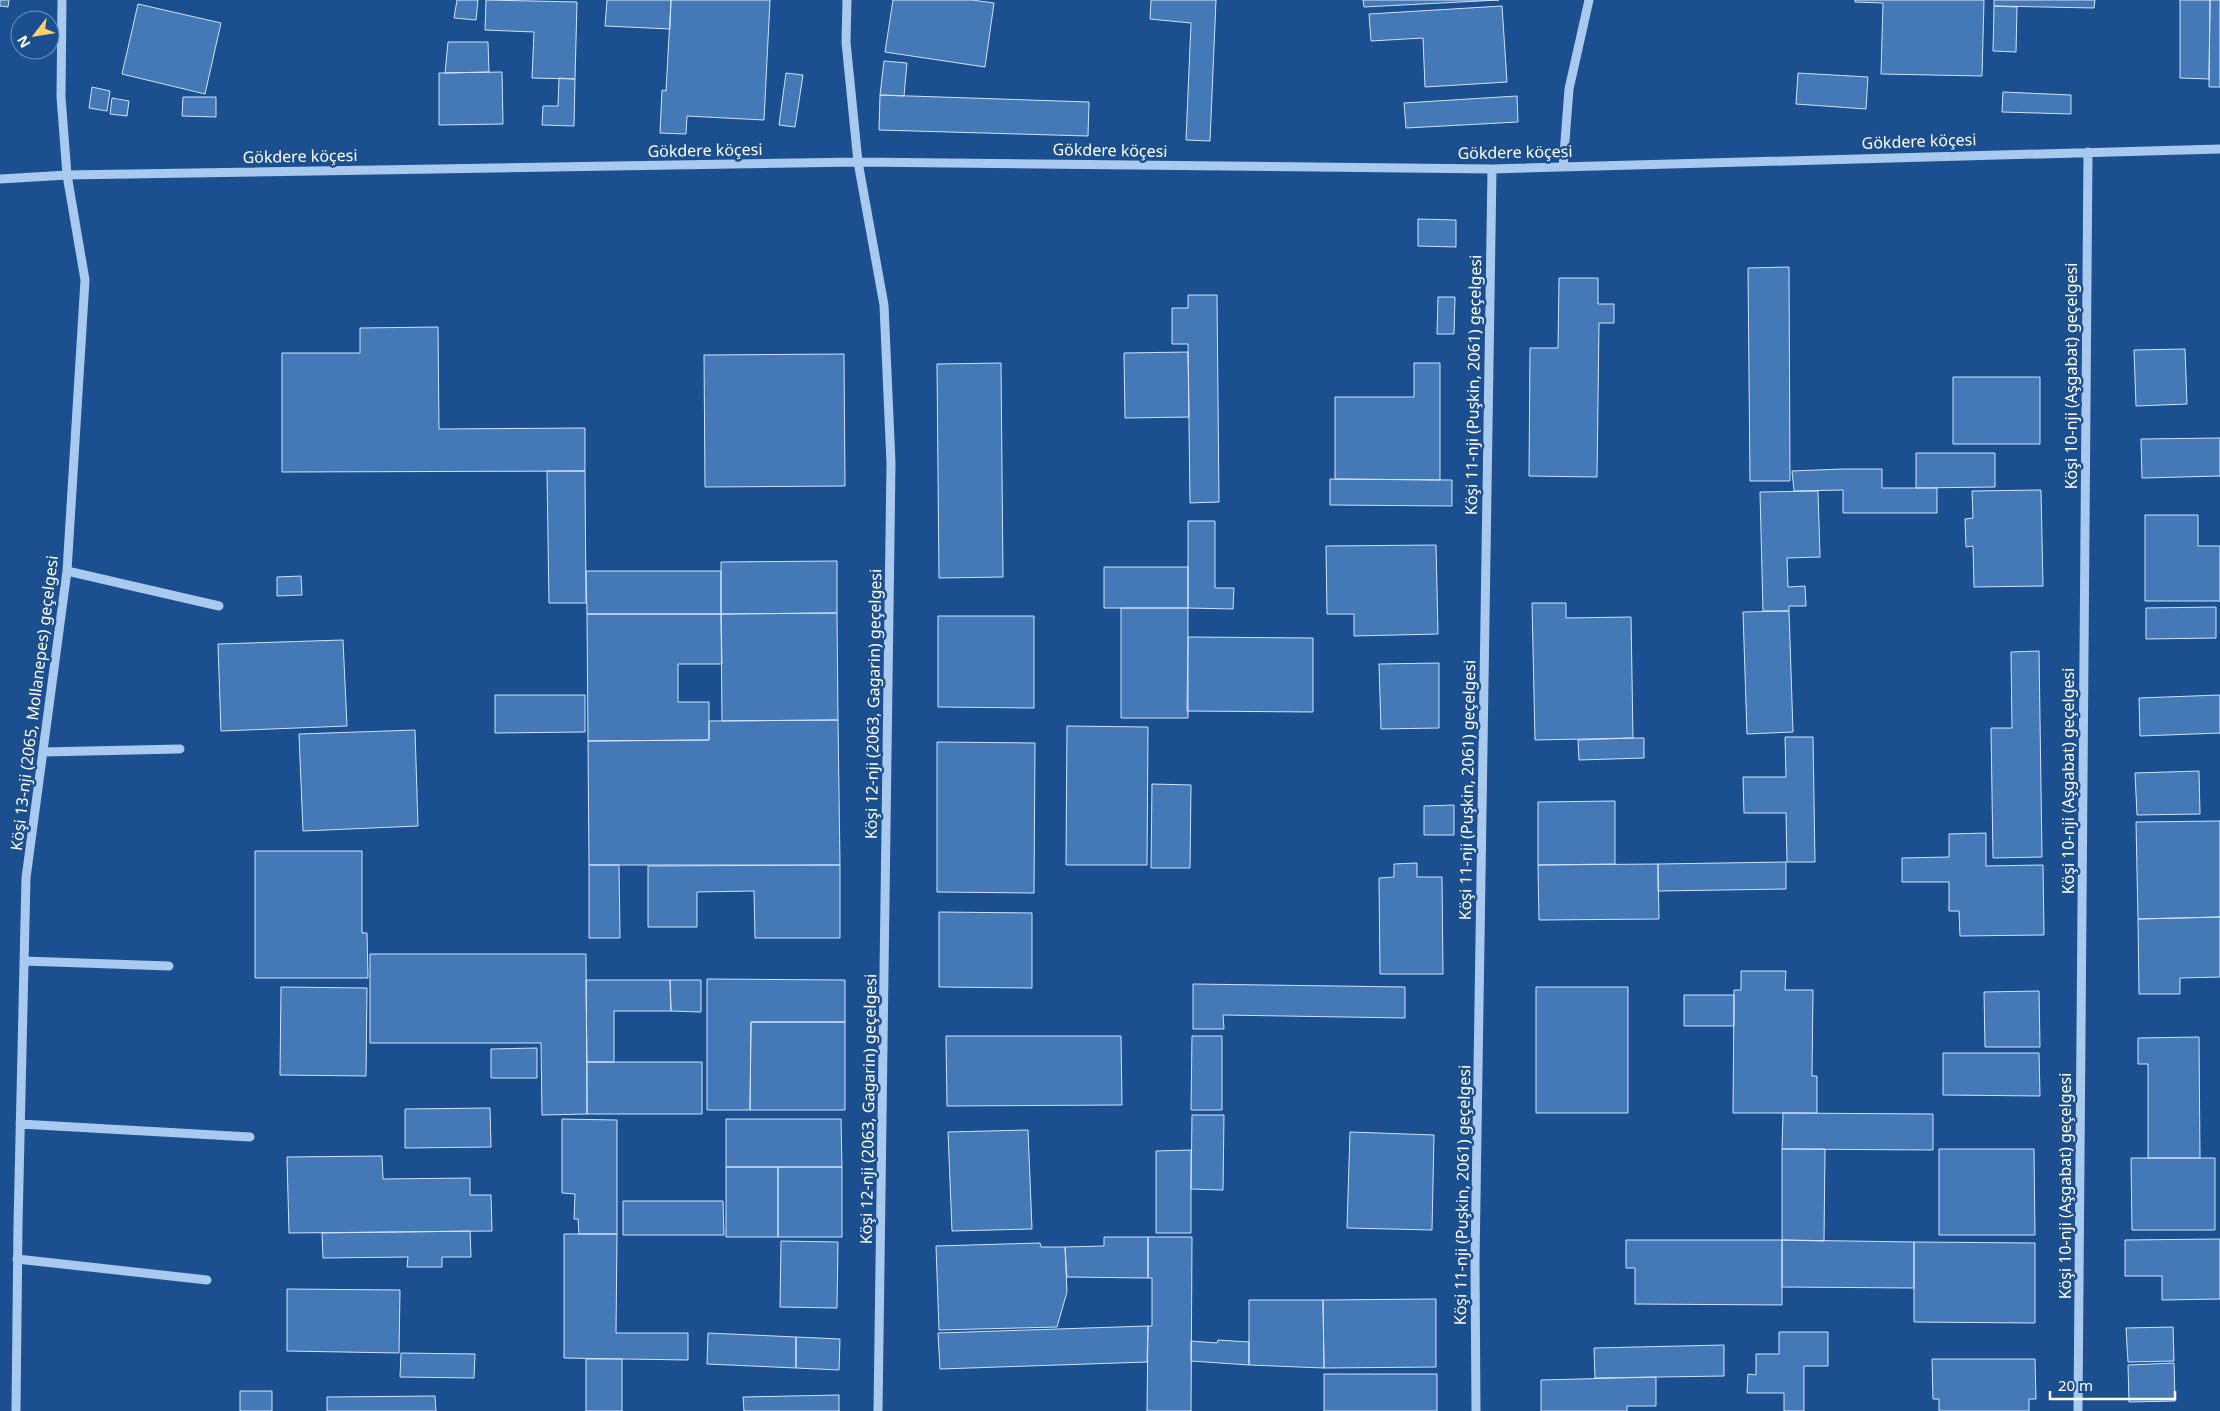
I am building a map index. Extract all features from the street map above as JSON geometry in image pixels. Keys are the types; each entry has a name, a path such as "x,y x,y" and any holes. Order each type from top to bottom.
{"street":[{"name":"Köşi 13-nji (2065, Mollanepes) geçelgesi","path":"16,1411 17,1260 26,878 67,570 85,280 67,175 61,97 62,0"},
{"name":"Köşi 12-nji (2063, Gagarin) geçelgesi","path":"848,0 846,42 858,162 884,304 891,463 878,1411"},
{"path":"1563,166 1569,89 1589,0"},
{"name":"Gökdere köçesi","path":"0,178 67,175 858,162 1492,169 2220,149"},
{"name":"Köşi 10-nji (Aşgabat) geçelgesi","path":"2078,1411 2088,152"},
{"name":"Köşi 11-nji (Puşkin, 2061) geçelgesi","path":"1476,1411 1475,1262 1492,169"},
{"path":"67,570 219,606"},
{"path":"43,752 180,749"},
{"path":"24,960 169,966"},
{"path":"20,1124 250,1137"},
{"path":"17,1260 207,1280"}],"building":[{"path":"0,0 9,0 8,7 0,6"},
{"path":"457,0 478,0 476,20 454,18"},
{"path":"486,0 577,2 575,79 532,78 534,32 485,30"},
{"path":"607,0 671,0 670,29 605,26"},
{"path":"671,0 770,0 764,120 687,116 686,134 660,133 662,90 666,91"},
{"path":"893,0 972,0 994,3 985,67 885,52"},
{"path":"1151,0 1216,0 1210,141 1186,140 1191,23 1150,19"},
{"path":"1363,0 1499,0 1364,7"},
{"path":"1855,0 1984,0 1982,76 1881,74 1883,3 1855,2"},
{"path":"1994,0 2095,0 2094,8 1994,6"},
{"path":"2180,0 2210,0 2209,79 2180,78"},
{"path":"2210,0 2220,0 2220,87 2209,87"},
{"path":"138,4 221,23 205,94 122,74"},
{"path":"1502,6 1507,82 1425,87 1423,38 1371,41 1369,14"},
{"path":"1994,6 2017,7 2016,52 1993,51"},
{"path":"448,42 488,42 489,72 445,73"},
{"path":"884,61 907,63 904,96 880,95"},
{"path":"502,72 503,124 439,125 439,73"},
{"path":"786,73 803,75 795,127 779,125"},
{"path":"1798,73 1868,77 1866,109 1796,104"},
{"path":"559,78 575,79 574,126 542,125 543,106 558,106"},
{"path":"92,87 110,91 107,111 89,108"},
{"path":"2003,92 2071,95 2071,114 2002,112"},
{"path":"880,95 1089,102 1088,136 879,130"},
{"path":"1517,96 1518,122 1406,128 1404,103"},
{"path":"183,97 216,97 216,117 182,116"},
{"path":"112,98 129,101 127,116 110,114"},
{"path":"1418,219 1456,220 1456,247 1418,246"},
{"path":"1789,267 1790,481 1750,481 1748,268"},
{"path":"1559,278 1598,278 1598,304 1614,304 1614,323 1599,323 1597,477 1529,476 1530,348 1558,348"},
{"path":"1188,295 1217,295 1219,502 1190,503 1188,344 1172,344 1172,308 1188,308"},
{"path":"1438,297 1455,297 1454,334 1437,334"},
{"path":"438,327 439,429 585,428 585,471 282,472 282,353 360,353 360,328"},
{"path":"2185,349 2187,404 2136,406 2134,350"},
{"path":"1188,352 1189,417 1125,418 1124,353"},
{"path":"844,354 845,486 705,487 704,355"},
{"path":"1001,363 1003,577 939,578 937,364"},
{"path":"1414,363 1440,363 1440,480 1335,479 1335,397 1414,397"},
{"path":"1953,377 2040,377 2040,444 1953,444"},
{"path":"2220,438 2220,476 2142,478 2141,439"},
{"path":"1916,453 1995,453 1995,487 1916,488"},
{"path":"1882,469 1882,488 1937,488 1937,513 1843,513 1843,490 1794,491 1792,471"},
{"path":"547,471 585,471 586,603 549,603"},
{"path":"1330,479 1452,480 1452,506 1330,505"},
{"path":"2041,490 2043,586 1974,587 1973,546 1966,547 1965,519 1973,518 1972,491"},
{"path":"1818,491 1820,557 1787,558 1788,587 1805,586 1806,606 1789,606 1789,611 1763,611 1760,492"},
{"path":"2145,515 2198,515 2198,546 2220,546 2220,601 2145,601"},
{"path":"1188,521 1215,521 1215,588 1234,588 1233,609 1188,608"},
{"path":"1436,545 1438,634 1354,636 1354,614 1327,614 1326,546"},
{"path":"837,561 837,613 721,614 721,562"},
{"path":"1104,567 1188,567 1188,608 1104,608"},
{"path":"586,571 721,571 721,614 587,614"},
{"path":"301,576 302,595 277,596 277,577"},
{"path":"1532,603 1566,603 1566,618 1631,617 1633,738 1535,740"},
{"path":"2216,607 2216,638 2146,639 2146,608"},
{"path":"1121,608 1188,608 1188,718 1121,718"},
{"path":"1789,611 1793,732 1747,734 1743,612"},
{"path":"837,613 838,720 722,721 721,614"},
{"path":"587,614 721,614 722,664 678,664 678,702 709,702 709,740 588,741"},
{"path":"938,616 1034,616 1034,708 938,707"},
{"path":"1188,637 1313,638 1313,712 1187,711"},
{"path":"343,640 347,726 221,731 218,644"},
{"path":"2039,651 2042,857 1993,858 1991,728 2012,728 2011,652"},
{"path":"1439,663 1439,728 1381,729 1379,664"},
{"path":"495,695 585,695 585,732 495,733"},
{"path":"2220,695 2220,733 2140,736 2139,698"},
{"path":"838,720 840,865 589,865 588,741 709,740 709,721"},
{"path":"1067,726 1148,727 1147,865 1066,865"},
{"path":"415,730 418,826 303,831 299,734"},
{"path":"1785,737 1813,737 1815,862 1787,862 1786,813 1744,813 1743,777 1786,777"},
{"path":"1644,738 1644,758 1579,760 1578,740"},
{"path":"937,742 1035,743 1034,893 937,892"},
{"path":"2199,771 2200,814 2137,815 2135,773"},
{"path":"1152,784 1191,785 1190,868 1151,868"},
{"path":"1615,801 1615,864 1538,865 1538,802"},
{"path":"1454,805 1454,835 1424,835 1424,806"},
{"path":"2220,821 2220,917 2138,919 2136,822"},
{"path":"1986,833 1986,866 2043,865 2044,935 1960,936 1959,911 1949,911 1949,882 1902,882 1902,858 1949,857 1949,834"},
{"path":"255,851 362,851 362,933 367,933 368,978 255,978"},
{"path":"1786,862 1786,889 1658,891 1658,864"},
{"path":"1417,863 1417,877 1442,877 1443,974 1380,974 1379,878 1394,877 1394,864"},
{"path":"1658,864 1659,919 1539,920 1538,865"},
{"path":"589,865 619,865 620,938 589,938"},
{"path":"840,865 840,938 755,938 754,891 697,892 697,927 648,927 648,866"},
{"path":"939,912 1032,913 1032,988 939,987"},
{"path":"2220,917 2220,977 2180,978 2180,994 2139,994 2138,919"},
{"path":"370,954 586,954 587,1114 542,1115 541,1043 370,1043"},
{"path":"1741,971 1786,971 1785,990 1813,990 1812,1076 1817,1076 1817,1113 1733,1113 1734,990 1741,990"},
{"path":"707,979 845,980 845,1022 751,1022 750,1110 707,1110"},
{"path":"586,980 670,980 671,1011 614,1011 614,1062 587,1062"},
{"path":"670,980 701,980 701,1012 671,1011"},
{"path":"1193,984 1405,987 1405,1018 1223,1015 1224,1029 1193,1029"},
{"path":"281,987 367,988 366,1076 280,1075"},
{"path":"1536,987 1628,987 1628,1113 1536,1113"},
{"path":"2039,991 2040,1047 1985,1047 1984,992"},
{"path":"1684,995 1734,995 1734,1026 1684,1026"},
{"path":"751,1022 845,1022 845,1110 750,1110"},
{"path":"946,1036 1121,1036 1122,1105 947,1106"},
{"path":"1192,1036 1222,1036 1222,1110 1191,1110"},
{"path":"2199,1037 2200,1158 2148,1158 2148,1064 2138,1064 2138,1038"},
{"path":"537,1048 537,1078 491,1078 491,1049"},
{"path":"1943,1053 2039,1053 2040,1096 1943,1095"},
{"path":"587,1062 702,1062 702,1114 587,1114"},
{"path":"490,1108 491,1147 405,1148 405,1109"},
{"path":"1783,1113 1933,1114 1933,1150 1782,1149"},
{"path":"1192,1115 1224,1115 1223,1190 1191,1189"},
{"path":"562,1119 617,1120 617,1234 579,1234 578,1219 574,1219 575,1194 562,1193"},
{"path":"726,1119 841,1119 842,1167 726,1167"},
{"path":"1028,1130 1032,1229 952,1231 948,1132"},
{"path":"1350,1132 1434,1135 1432,1230 1347,1228"},
{"path":"1782,1149 1825,1149 1824,1241 1782,1240"},
{"path":"1939,1149 2034,1149 2035,1235 1939,1235"},
{"path":"1191,1150 1191,1233 1156,1233 1156,1151"},
{"path":"382,1156 383,1179 470,1178 470,1195 491,1195 492,1231 289,1233 287,1157"},
{"path":"2131,1158 2215,1158 2215,1230 2132,1230"},
{"path":"726,1167 778,1167 778,1237 726,1237"},
{"path":"778,1167 842,1167 842,1237 778,1237"},
{"path":"623,1201 723,1201 724,1235 623,1235"},
{"path":"470,1231 471,1257 442,1257 442,1267 407,1267 408,1257 323,1258 322,1233"},
{"path":"564,1234 617,1234 616,1333 688,1333 688,1360 564,1358"},
{"path":"1104,1237 1148,1237 1148,1278 1067,1277 1065,1247 1104,1246"},
{"path":"1148,1237 1192,1237 1191,1411 1147,1411 1148,1326 1152,1326 1152,1278 1148,1278"},
{"path":"2220,1239 2220,1299 2162,1300 2162,1276 2125,1276 2125,1240"},
{"path":"1626,1240 1782,1240 1782,1305 1635,1304 1635,1268 1626,1268"},
{"path":"1782,1240 1914,1242 1914,1288 1782,1287"},
{"path":"781,1241 838,1242 837,1308 780,1307"},
{"path":"1914,1242 2035,1243 2035,1323 1914,1322"},
{"path":"1040,1243 1041,1247 1065,1247 1067,1292 1057,1327 939,1330 936,1246"},
{"path":"287,1289 400,1290 399,1353 287,1351"},
{"path":"1436,1299 1436,1367 1324,1368 1323,1300"},
{"path":"1249,1300 1323,1300 1324,1368 1249,1365"},
{"path":"1148,1326 1147,1362 940,1369 938,1333"},
{"path":"2173,1327 2174,1361 2128,1362 2126,1328"},
{"path":"1779,1332 1828,1332 1828,1366 1804,1366 1804,1411 1784,1411 1784,1393 1747,1393 1748,1374 1756,1375 1756,1354 1779,1354"},
{"path":"708,1333 796,1337 796,1368 707,1364"},
{"path":"796,1337 840,1339 839,1370 796,1368"},
{"path":"1218,1340 1249,1342 1249,1365 1191,1361 1191,1341 1217,1343"},
{"path":"1724,1345 1724,1376 1595,1378 1594,1348"},
{"path":"401,1353 475,1354 474,1378 400,1377"},
{"path":"586,1359 622,1359 622,1411 586,1411"},
{"path":"1932,1359 2035,1359 2036,1399 2029,1399 2029,1411 1939,1411 1939,1399 1933,1399"},
{"path":"2174,1363 2175,1401 2129,1402 2128,1365"},
{"path":"1324,1374 1437,1374 1437,1411 1324,1411"},
{"path":"1656,1377 1656,1406 1627,1406 1627,1411 1541,1411 1541,1380"},
{"path":"240,1391 272,1391 272,1411 240,1411"},
{"path":"839,1395 839,1411 744,1411 743,1397"},
{"path":"435,1396 436,1411 327,1411 327,1397"}]}
